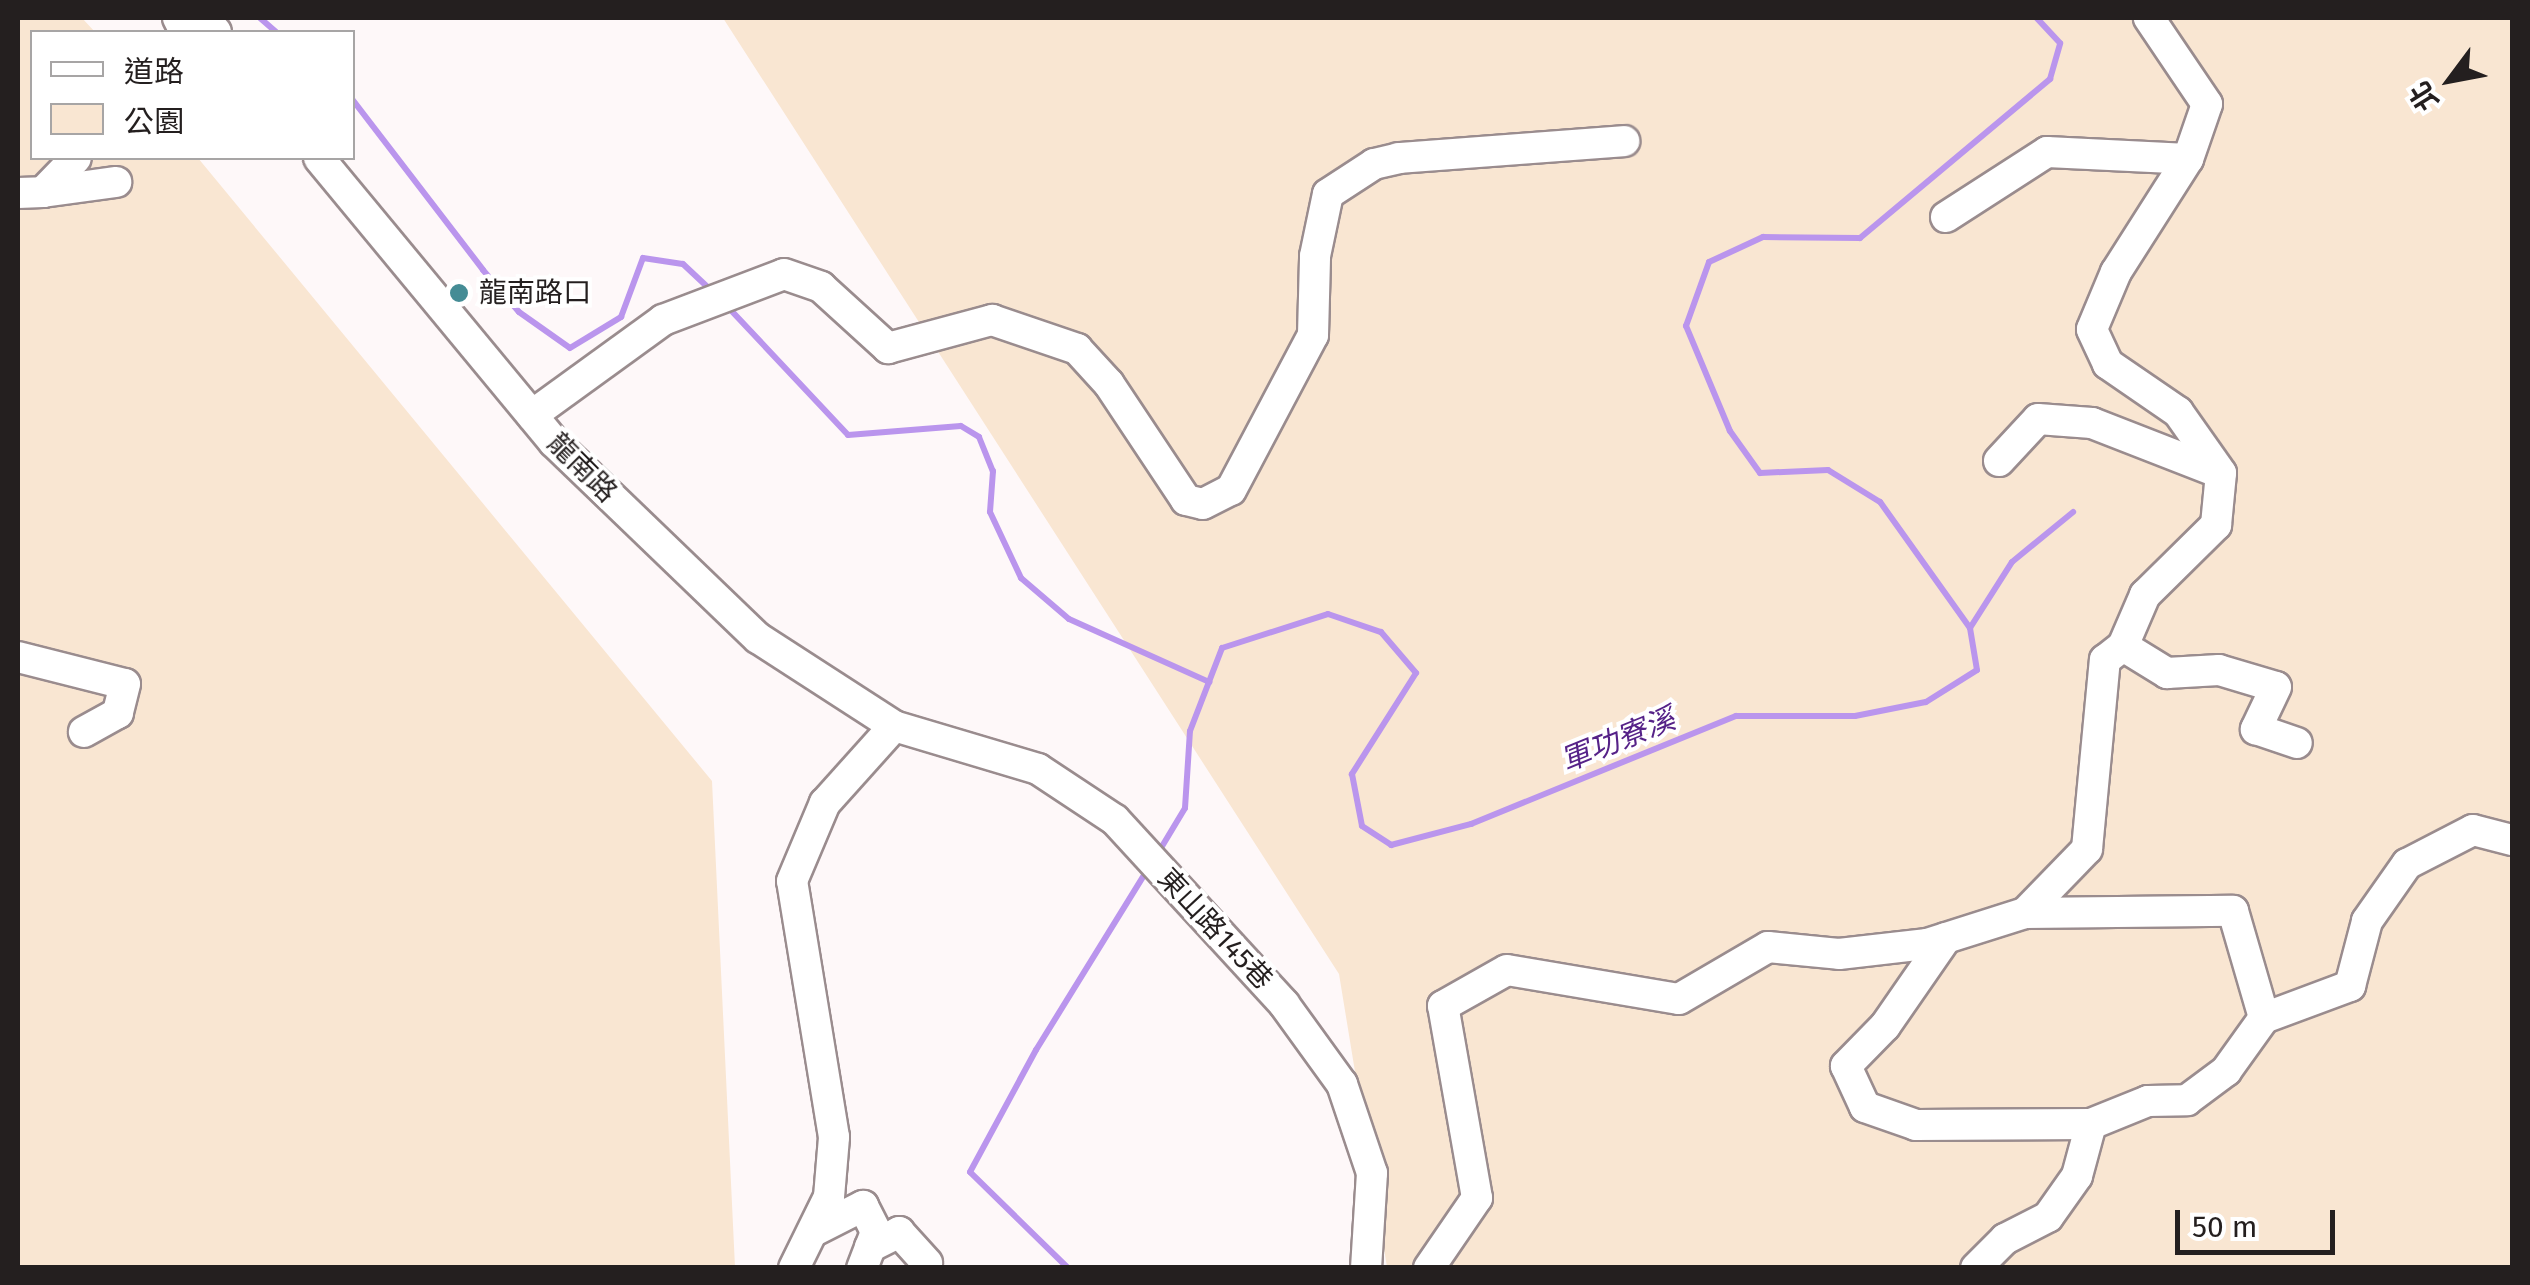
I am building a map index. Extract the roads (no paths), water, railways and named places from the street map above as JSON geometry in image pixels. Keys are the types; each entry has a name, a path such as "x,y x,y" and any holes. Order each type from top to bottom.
{"street":[{"path":"2025,913 2087,849 2105,660 2124,646 2145,595 2216,525 2222,473 2178,412 2108,364 2092,329 2116,272 2188,159 2207,104 2149,18"},
{"path":"532,415 663,320 713,296 784,274 822,287 888,348 992,320 1076,349 1109,384 1186,500 1204,504 1232,490 1314,335 1315,256 1328,194 1374,164 1400,158 1624,141"},
{"path":"1946,217 2046,152 2188,159"},
{"path":"30,192 73,160"},
{"name":"龍南路","path":"322,160 532,415 758,638 894,726"},
{"path":"30,192 116,182"},
{"path":"2000,461 2038,419 2092,423 2222,473"},
{"path":"2124,646 2167,673 2219,670 2276,688 2256,729 2297,743"},
{"path":"18,656 124,684 118,713 84,732"},
{"path":"794,1268 829,1197 834,1138 792,881 824,803 894,726"},
{"name":"東山路145巷","path":"894,726 1038,769 1115,820 1284,1004 1342,1084 1372,1174 1366,1268"},
{"path":"1946,938 1885,1026 1846,1066 1865,1107 1916,1126 2090,1124 2148,1101 2187,1100 2226,1071 2264,1018 2350,986 2367,921 2406,864 2473,830 2512,840"},
{"path":"1429,1268 1477,1198 1443,1006 1507,970 1679,999 1768,948 1839,954 1946,938 2025,913 2234,911 2264,1018"},
{"path":"1976,1268 2005,1240 2048,1218 2076,1176 2090,1124"},
{"path":"816,1230 863,1206 876,1232 866,1257"},
{"path":"866,1257 899,1232 927,1263"}],"waterway":[{"path":"260,18 274,30"},
{"name":"軍功寮溪","path":"1158,853 1185,808 1190,731 1222,648 1328,614 1381,632 1416,673 1352,774 1362,826 1391,845 1471,824 1736,716 1855,716 1926,702 1977,670 1970,628 1880,502 1828,470 1760,473 1730,431 1686,326 1709,262 1763,237 1860,238 2050,79 2060,43 2037,18"},
{"path":"355,103 519,312 570,348 621,317 643,258 683,264 714,293"},
{"path":"726,305 848,435 961,426 979,437 993,471 990,512 1021,578 1069,619 1209,682"},
{"path":"1970,628 2012,562 2073,512"},
{"name":"軍功寮溪","path":"1068,1268 970,1172 1036,1050 1149,867"}],"place":[{"name":"龍南路口","path":"459,293"}]}
